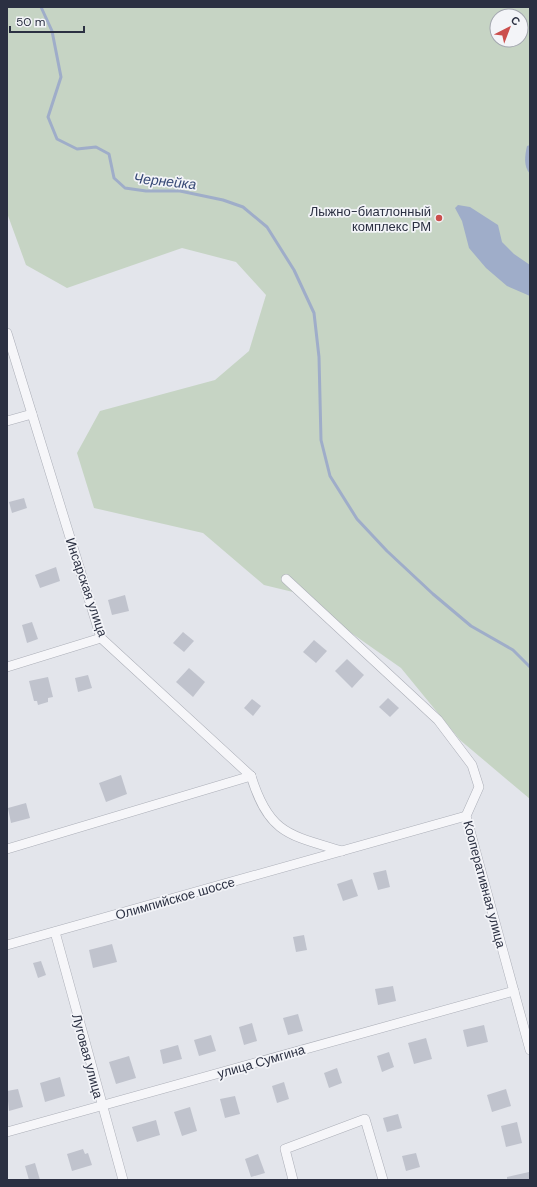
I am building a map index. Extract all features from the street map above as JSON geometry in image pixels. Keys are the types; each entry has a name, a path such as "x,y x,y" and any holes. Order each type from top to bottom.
{"street":[{"name":"Инсарская улица","path":"7,333 101,638 251,776"},
{"path":"7,421 32,414"},
{"name":"Кооперативная улица","path":"286,579 438,720 472,765 479,787 466,816 530,1050"},
{"path":"7,667 101,638"},
{"path":"7,849 251,776 258,799 274,822 292,836 342,851"},
{"name":"Олимпийское шоссе","path":"7,945 466,816"},
{"name":"Луговая улица","path":"55,932 123,1180"},
{"name":"улица Сумгина","path":"7,1132 514,990"},
{"path":"293,1180 286,1149 365,1119 383,1180"}],"green space":[{"path":"7,7 530,7 530,799 460,740 401,668 293,592 264,585 203,533 94,508 77,453 100,411 215,380 249,351 266,295 236,262 182,248 67,288 26,265 7,213"}],"water":[{"path":"530,145 530,174 526,168 525,160 527,146"},
{"path":"458,205 470,207 498,225 502,242 514,254 530,265 530,296 507,286 486,268 469,248 462,221 455,208"}],"building":[{"path":"24,498 27,508 12,513 9,502"},
{"path":"56,567 60,581 40,588 35,575"},
{"path":"125,595 129,611 112,615 108,600"},
{"path":"32,622 38,639 27,643 22,625"},
{"path":"183,632 194,641 184,652 173,643"},
{"path":"314,640 327,651 316,663 303,652"},
{"path":"347,659 364,675 352,688 335,671"},
{"path":"189,668 205,682 193,697 176,682"},
{"path":"88,675 92,688 78,692 75,678"},
{"path":"48,677 53,697 48,698 48,702 38,705 37,701 34,701 29,681"},
{"path":"388,698 399,708 390,717 379,707"},
{"path":"252,699 261,706 253,716 244,708"},
{"path":"121,775 127,794 106,802 99,783"},
{"path":"26,803 30,818 11,823 8,808"},
{"path":"386,870 390,887 378,890 373,873"},
{"path":"352,879 358,896 343,901 337,884"},
{"path":"304,935 307,950 296,952 293,937"},
{"path":"112,944 117,962 93,968 89,950"},
{"path":"41,961 46,975 38,978 33,963"},
{"path":"393,986 396,1001 378,1005 375,989"},
{"path":"298,1014 303,1031 288,1035 283,1018"},
{"path":"252,1023 257,1041 244,1045 239,1027"},
{"path":"484,1025 488,1042 467,1047 463,1030"},
{"path":"211,1035 216,1051 199,1056 194,1040"},
{"path":"426,1038 432,1059 414,1064 408,1043"},
{"path":"178,1045 182,1059 163,1064 160,1050"},
{"path":"389,1052 394,1067 382,1072 377,1056"},
{"path":"129,1056 136,1078 116,1084 109,1062"},
{"path":"337,1068 342,1083 329,1088 324,1073"},
{"path":"60,1077 65,1096 45,1102 40,1083"},
{"path":"284,1082 289,1099 277,1103 272,1086"},
{"path":"18,1089 23,1107 9,1111 7,1091"},
{"path":"506,1089 511,1106 492,1112 487,1095"},
{"path":"235,1096 240,1114 225,1118 220,1099"},
{"path":"190,1107 197,1131 182,1136 174,1112"},
{"path":"398,1114 402,1128 387,1132 383,1118"},
{"path":"156,1120 160,1135 137,1142 132,1127"},
{"path":"517,1122 522,1143 506,1147 501,1126"},
{"path":"83,1149 85,1154 88,1153 92,1165 72,1171 67,1154"},
{"path":"416,1153 420,1167 406,1171 402,1156"},
{"path":"258,1154 265,1173 251,1177 245,1159"},
{"path":"35,1163 40,1180 29,1180 25,1166"},
{"path":"529,1172 530,1180 507,1180 507,1177"}],"waterway":[{"name":"Чернейка","path":"41,7 52,31 61,77 48,117 57,139 77,149 96,147 109,154 114,178 125,188 146,191 180,191 223,200 243,207 267,227 294,270 314,313 319,357 321,440 330,476 357,519 387,551 433,594 471,626 513,650 530,667"}],"place":[{"name":"Лыжно-биатлонный комплекс РМ","path":"439,218"}]}
